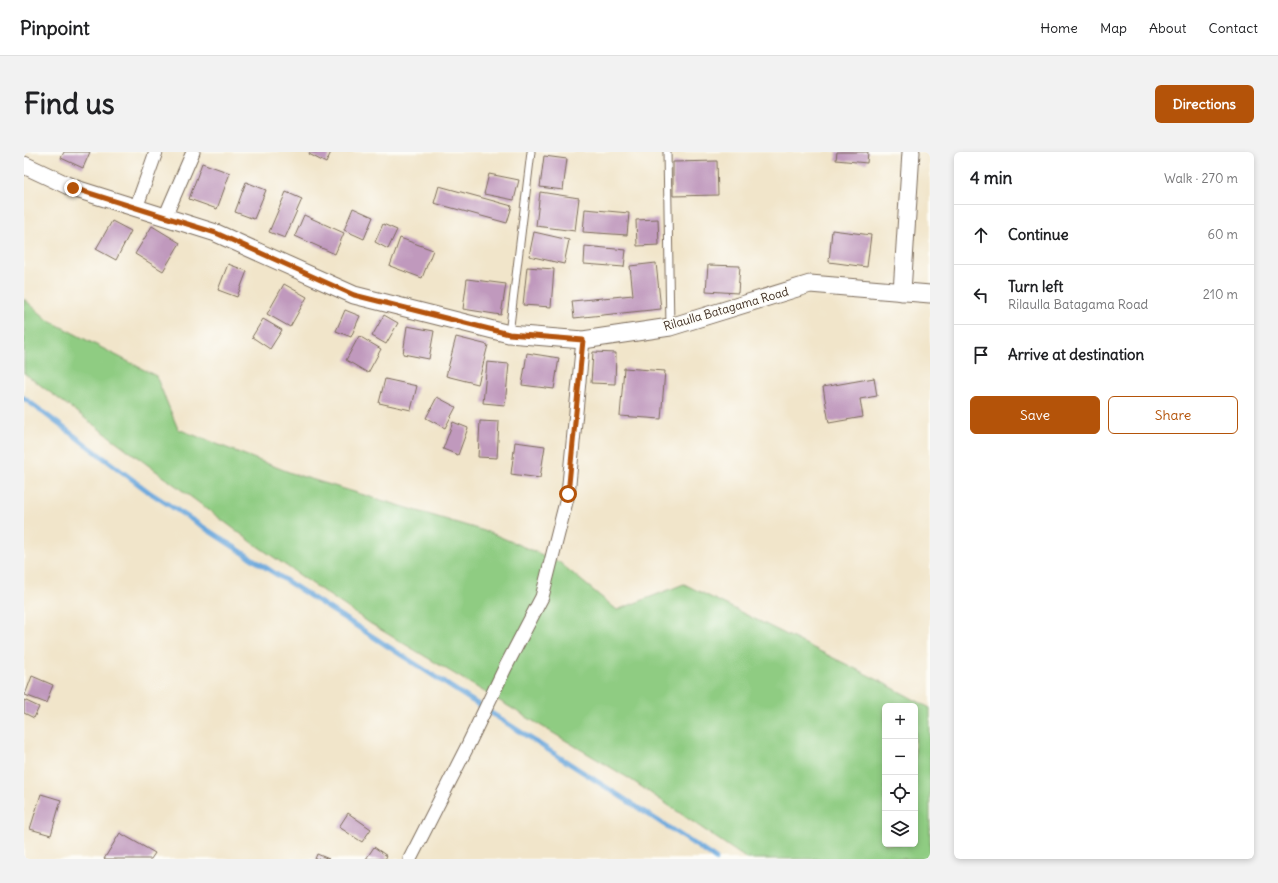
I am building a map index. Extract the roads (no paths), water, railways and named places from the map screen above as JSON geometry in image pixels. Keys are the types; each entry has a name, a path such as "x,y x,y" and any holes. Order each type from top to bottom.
{"street":[{"path":"136,208 156,152"},
{"path":"165,217 193,152"},
{"path":"902,292 911,152"},
{"name":"Rilaulla Batagama Road","path":"24,165 73,188 216,233 354,295 509,334 583,340 670,327 810,284 930,294"},
{"path":"410,859 542,597 568,494 583,340"}],"lane":[{"path":"509,334 531,152"},
{"path":"667,152 670,327"}],"waterway":[{"path":"24,398 149,492 716,859"}]}
